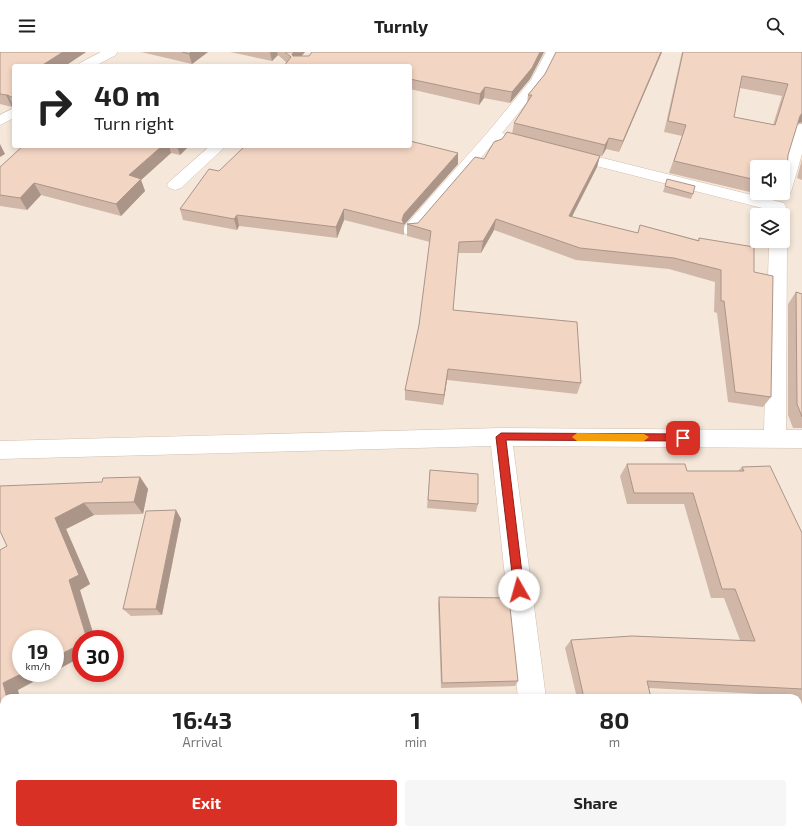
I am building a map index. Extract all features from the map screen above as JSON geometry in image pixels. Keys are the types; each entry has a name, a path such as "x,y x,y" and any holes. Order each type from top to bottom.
{"street":[{"path":"90,64 111,52"},
{"path":"411,230 493,135 537,81 552,52"},
{"path":"0,122 12,113"},
{"path":"790,170 802,128"},
{"path":"493,135 551,150 750,191"},
{"path":"175,185 216,148"},
{"path":"790,193 802,185"},
{"path":"775,438 778,248"},
{"path":"501,437 532,694"},
{"path":"0,450 501,437 802,439"}],"shaded area":[{"path":"0,52 802,52 802,694 0,694"}],"building":[{"path":"0,52 63,52 44,64 12,64 12,97 0,94"},
{"path":"285,52 294,52 292,54 293,56 309,56 312,52 540,52 532,68 512,92 485,87 480,94 412,79 412,64 286,64 291,57"},
{"path":"556,52 661,52 623,141 609,138 605,145 514,123 532,95 528,95 545,74"},
{"path":"683,52 802,52 802,113 788,160 750,160 750,179 674,161 686,125 668,121","holes":["742,76 788,84 775,125 734,117"]},
{"path":"507,132 600,156 569,216 638,233 640,225 699,241 699,238 754,248 754,272 773,276 771,397 735,392 724,301 721,301 721,270 674,258 580,248 496,219 483,241 459,242 453,310 577,322 581,383 448,369 444,395 405,390 419,325 431,231 407,224 418,223 475,157 484,159 494,142 502,139"},
{"path":"412,142 458,153 404,214 402,220 404,224 344,209 336,227 237,215 234,219 180,209 209,169 219,171 243,148 412,148"},
{"path":"21,148 160,148 129,175 141,179 116,204 34,183 20,198 0,195 0,167"},
{"path":"667,179 695,186 693,194 665,186"},
{"path":"796,292 802,294 802,417 797,404"},
{"path":"627,464 685,464 687,471 744,471 742,467 770,466 802,533 802,689 647,681 650,694 583,694 571,640 632,636 755,641 735,589 722,589 693,493 634,493"},
{"path":"430,470 478,474 478,504 428,500"},
{"path":"140,477 134,502 84,503 55,518 79,575 69,580 84,630 72,630 72,648 64,652 64,630 12,630 12,678 3,683 6,694 0,694 0,550 7,546 0,531 0,486 102,482 103,478"},
{"path":"176,510 156,609 123,609 146,511"},
{"path":"439,597 509,598 518,681 442,683"}],"slow traffic":[{"path":"577,437 644,437"}],"route":[{"path":"519,590 501,437 683,438"}]}
